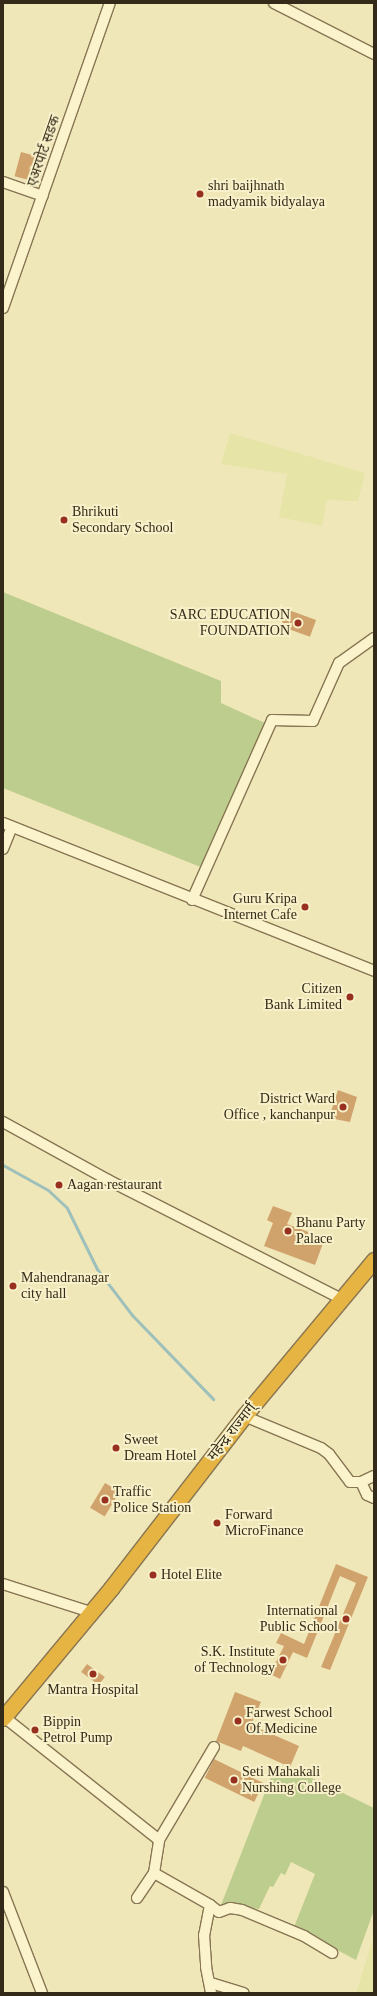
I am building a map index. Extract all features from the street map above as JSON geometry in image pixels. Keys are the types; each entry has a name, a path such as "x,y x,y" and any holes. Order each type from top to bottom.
{"highway":[{"name":"महेन्द्र राज्मार्ग्","path":"3,1717 90,1612 244,1416 374,1260"}],"street":[{"name":"एअरपोर्ट सडक","path":"3,308 110,3"},
{"path":"274,3 374,54"},
{"path":"3,182 43,196"},
{"path":"192,900 272,720 313,721 339,663 374,638"},
{"path":"3,849 8,825 192,900 374,971"},
{"path":"3,1122 108,1180 342,1299"},
{"path":"244,1416 321,1448 329,1454 350,1482 361,1482 374,1476"},
{"path":"361,1482 367,1495 374,1498"},
{"path":"3,1584 90,1612"},
{"path":"3,1717 159,1840"},
{"path":"137,1898 154,1873 159,1840 214,1747"},
{"path":"154,1873 210,1905 219,1912 235,1908 304,1936 332,1953"},
{"path":"3,1892 42,1993"},
{"path":"210,1905 204,1935 206,1967 211,1988 243,1993"}],"shaded area":[{"path":"230,433 365,473 358,501 327,500 322,526 279,517 287,474 221,464"},
{"path":"374,1936 374,1993 356,1993"}],"green space":[{"path":"3,592 221,681 221,703 265,723 203,868 3,788"},
{"path":"275,1767 293,1769 374,1808 374,1910 356,1960 294,1927 315,1874 291,1862 285,1875 281,1873 273,1887 270,1886 259,1909 221,1905"}],"building":[{"path":"21,152 40,157 34,181 15,176"},
{"name":"SARC EDUCATION FOUNDATION","path":"286,609 316,620 310,637 280,626"},
{"name":"District Ward Office , kanchanpur","path":"338,1090 357,1097 350,1122 329,1118"},
{"name":"Bhanu Party Palace","path":"273,1206 292,1213 287,1224 325,1238 315,1265 264,1246 273,1223 267,1220"},
{"name":"Traffic Police Station","path":"105,1483 120,1492 105,1517 90,1508"},
{"name":"International Public School","path":"336,1564 368,1577 330,1670 321,1667 356,1583 340,1576 307,1658 293,1652 280,1679 270,1674 284,1646 276,1643 281,1633 304,1644"},
{"name":"Mantra Hospital","path":"87,1664 105,1677 99,1685 81,1672"},
{"path":"235,1692 261,1702 251,1725 299,1746 290,1767 243,1746 241,1751 216,1741"},
{"name":"Seti Mahakali Nurshing College","path":"214,1759 263,1783 254,1802 205,1778"}],"waterway":[{"path":"3,1165 48,1190 67,1208 97,1269 132,1315 213,1399"}],"place":[{"name":"shri baijhnath madyamik bidyalaya","path":"200,194"},
{"name":"Bhrikuti Secondary School","path":"64,520"},
{"name":"SARC EDUCATION FOUNDATION","path":"298,623"},
{"name":"Guru Kripa Internet Cafe","path":"305,907"},
{"name":"Citizen Bank Limited","path":"350,997"},
{"name":"District Ward Office , kanchanpur","path":"343,1107"},
{"name":"Aagan restaurant","path":"59,1185"},
{"name":"Bhanu Party Palace","path":"288,1231"},
{"name":"Mahendranagar city hall","path":"13,1286"},
{"name":"Sweet Dream Hotel","path":"116,1448"},
{"name":"Traffic Police Station","path":"105,1500"},
{"name":"Forward MicroFinance","path":"217,1523"},
{"name":"Hotel Elite","path":"153,1575"},
{"name":"International Public School","path":"346,1619"},
{"name":"S.K. Institute of Technology","path":"283,1660"},
{"name":"Mantra Hospital","path":"93,1674"},
{"name":"Farwest School Of Medicine","path":"238,1721"},
{"name":"Bippin Petrol Pump","path":"35,1730"},
{"name":"Seti Mahakali Nurshing College","path":"234,1780"}]}
